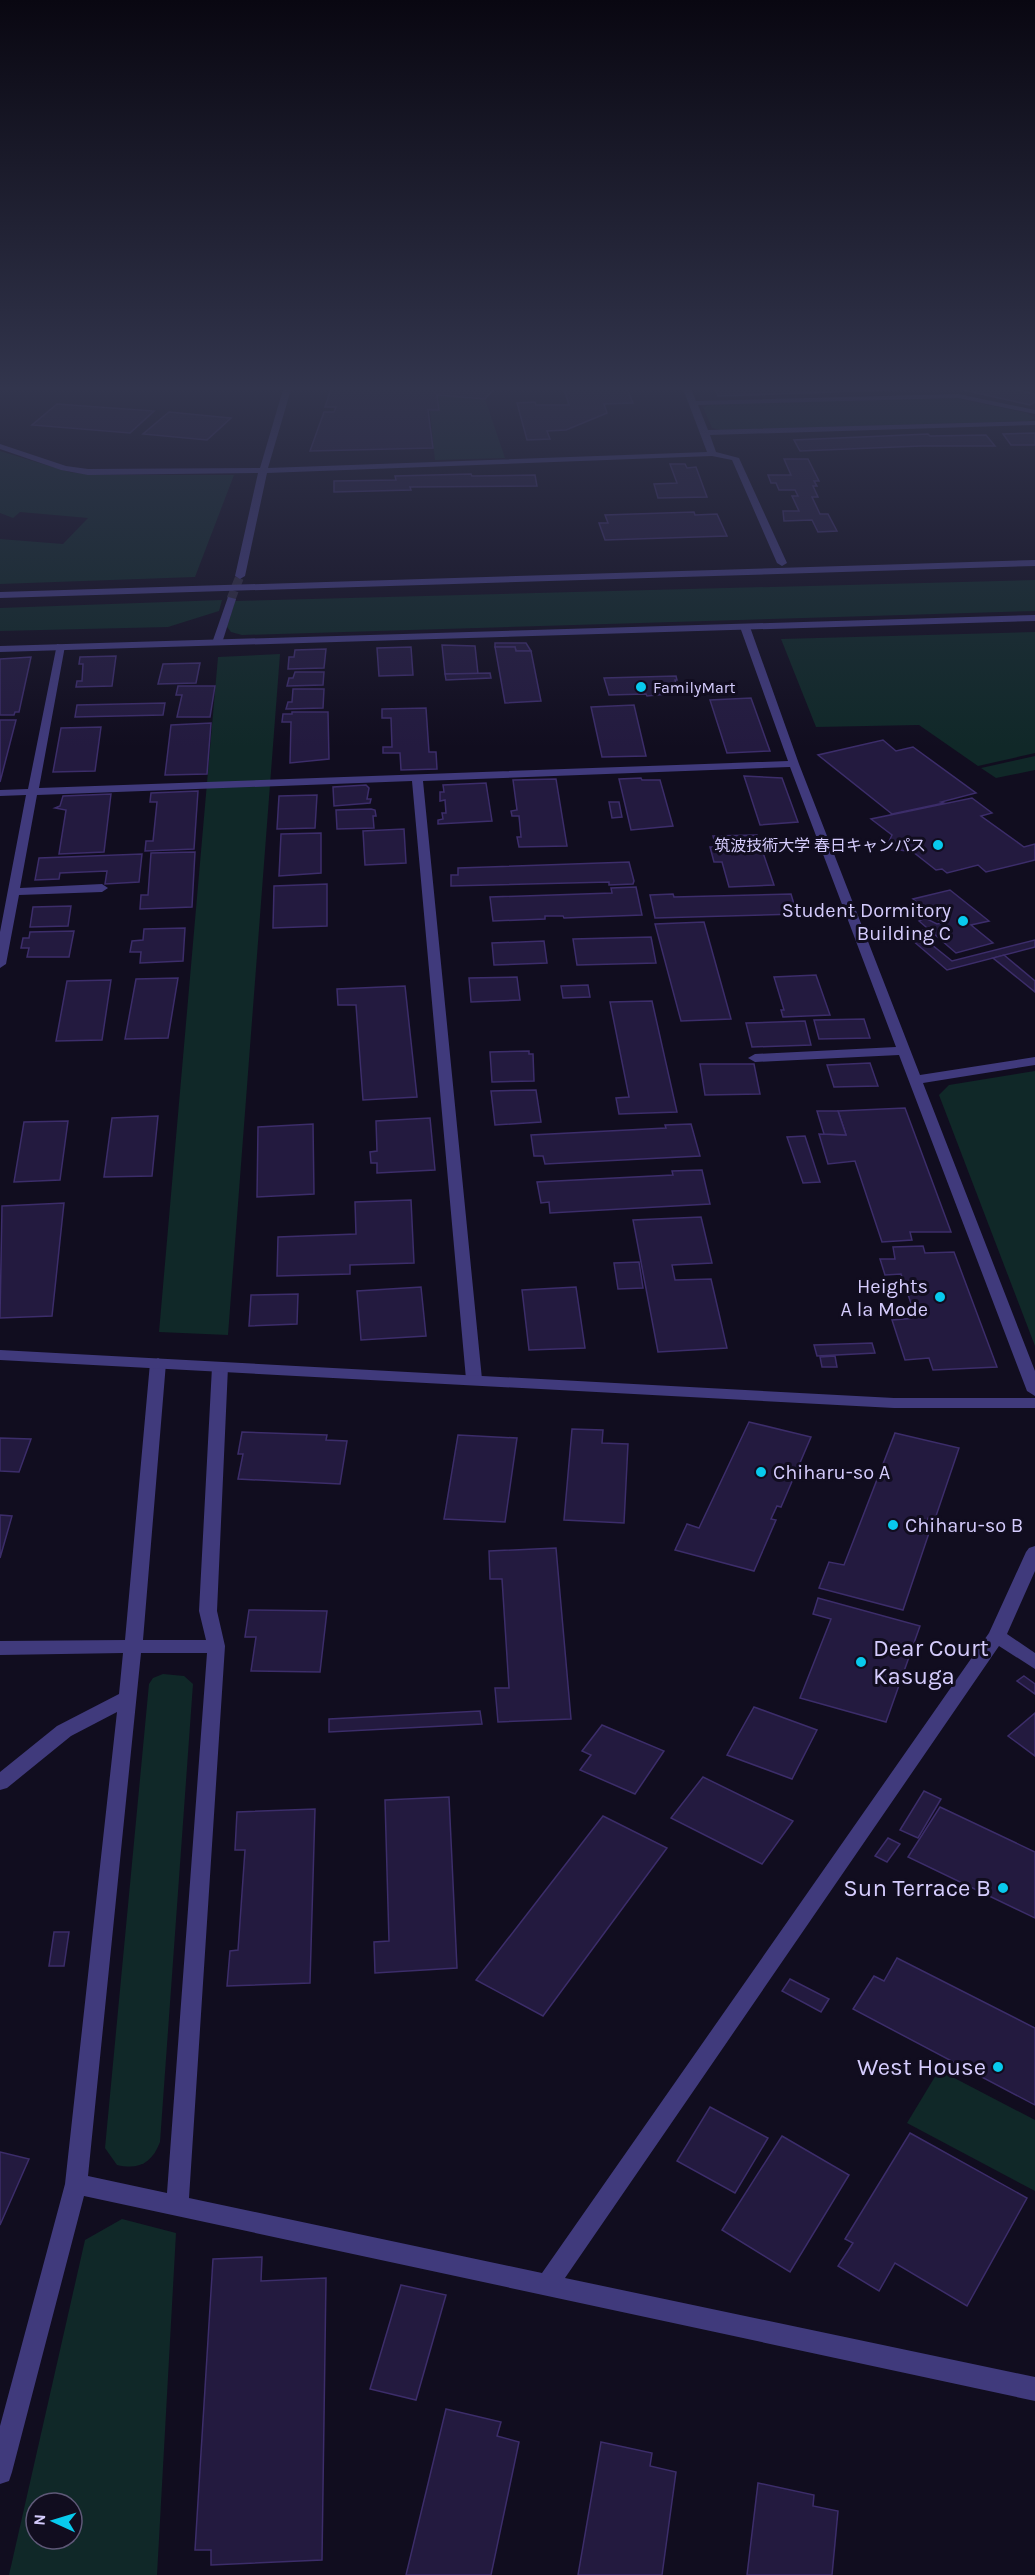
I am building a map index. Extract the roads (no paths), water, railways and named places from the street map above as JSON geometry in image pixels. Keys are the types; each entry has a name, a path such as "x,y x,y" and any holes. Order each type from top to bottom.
{"street":[{"path":"240,576 256,506"},
{"path":"757,506 782,563"},
{"path":"0,595 1035,562"},
{"path":"217,643 231,599"},
{"path":"0,649 1035,618"},
{"path":"745,627 794,764 1035,1391"},
{"path":"0,964 60,646"},
{"path":"0,793 794,764"},
{"path":"417,777 474,1379"},
{"path":"14,892 102,888"},
{"path":"755,1058 905,1051"},
{"path":"916,1080 1035,1061"},
{"path":"0,1355 894,1403 1035,1403"},
{"path":"0,2472 76,2184 133,1648 158,1363"},
{"path":"177,2206 216,1646 208,1611 220,1367"},
{"path":"547,2285 997,1636 1035,1552"},
{"path":"997,1636 1035,1662"},
{"path":"0,1648 216,1646"},
{"path":"0,1783 64,1731 127,1698"},
{"path":"76,2184 1035,2389"}],"tunnel":[{"path":"231,599 240,576"}],"place":[{"name":"FamilyMart","path":"641,687"},
{"name":"筑波技術大学 春日キャンパス","path":"938,845"},
{"name":"Student Dormitory Building C","path":"963,921"},
{"name":"Heights A la Mode","path":"940,1297"},
{"name":"Chiharu-so A","path":"761,1472"},
{"name":"Chiharu-so B","path":"893,1525"},
{"name":"Dear Court Kasuga","path":"861,1662"},
{"name":"Sun Terrace B","path":"1003,1888"},
{"name":"West House","path":"998,2067"}]}
